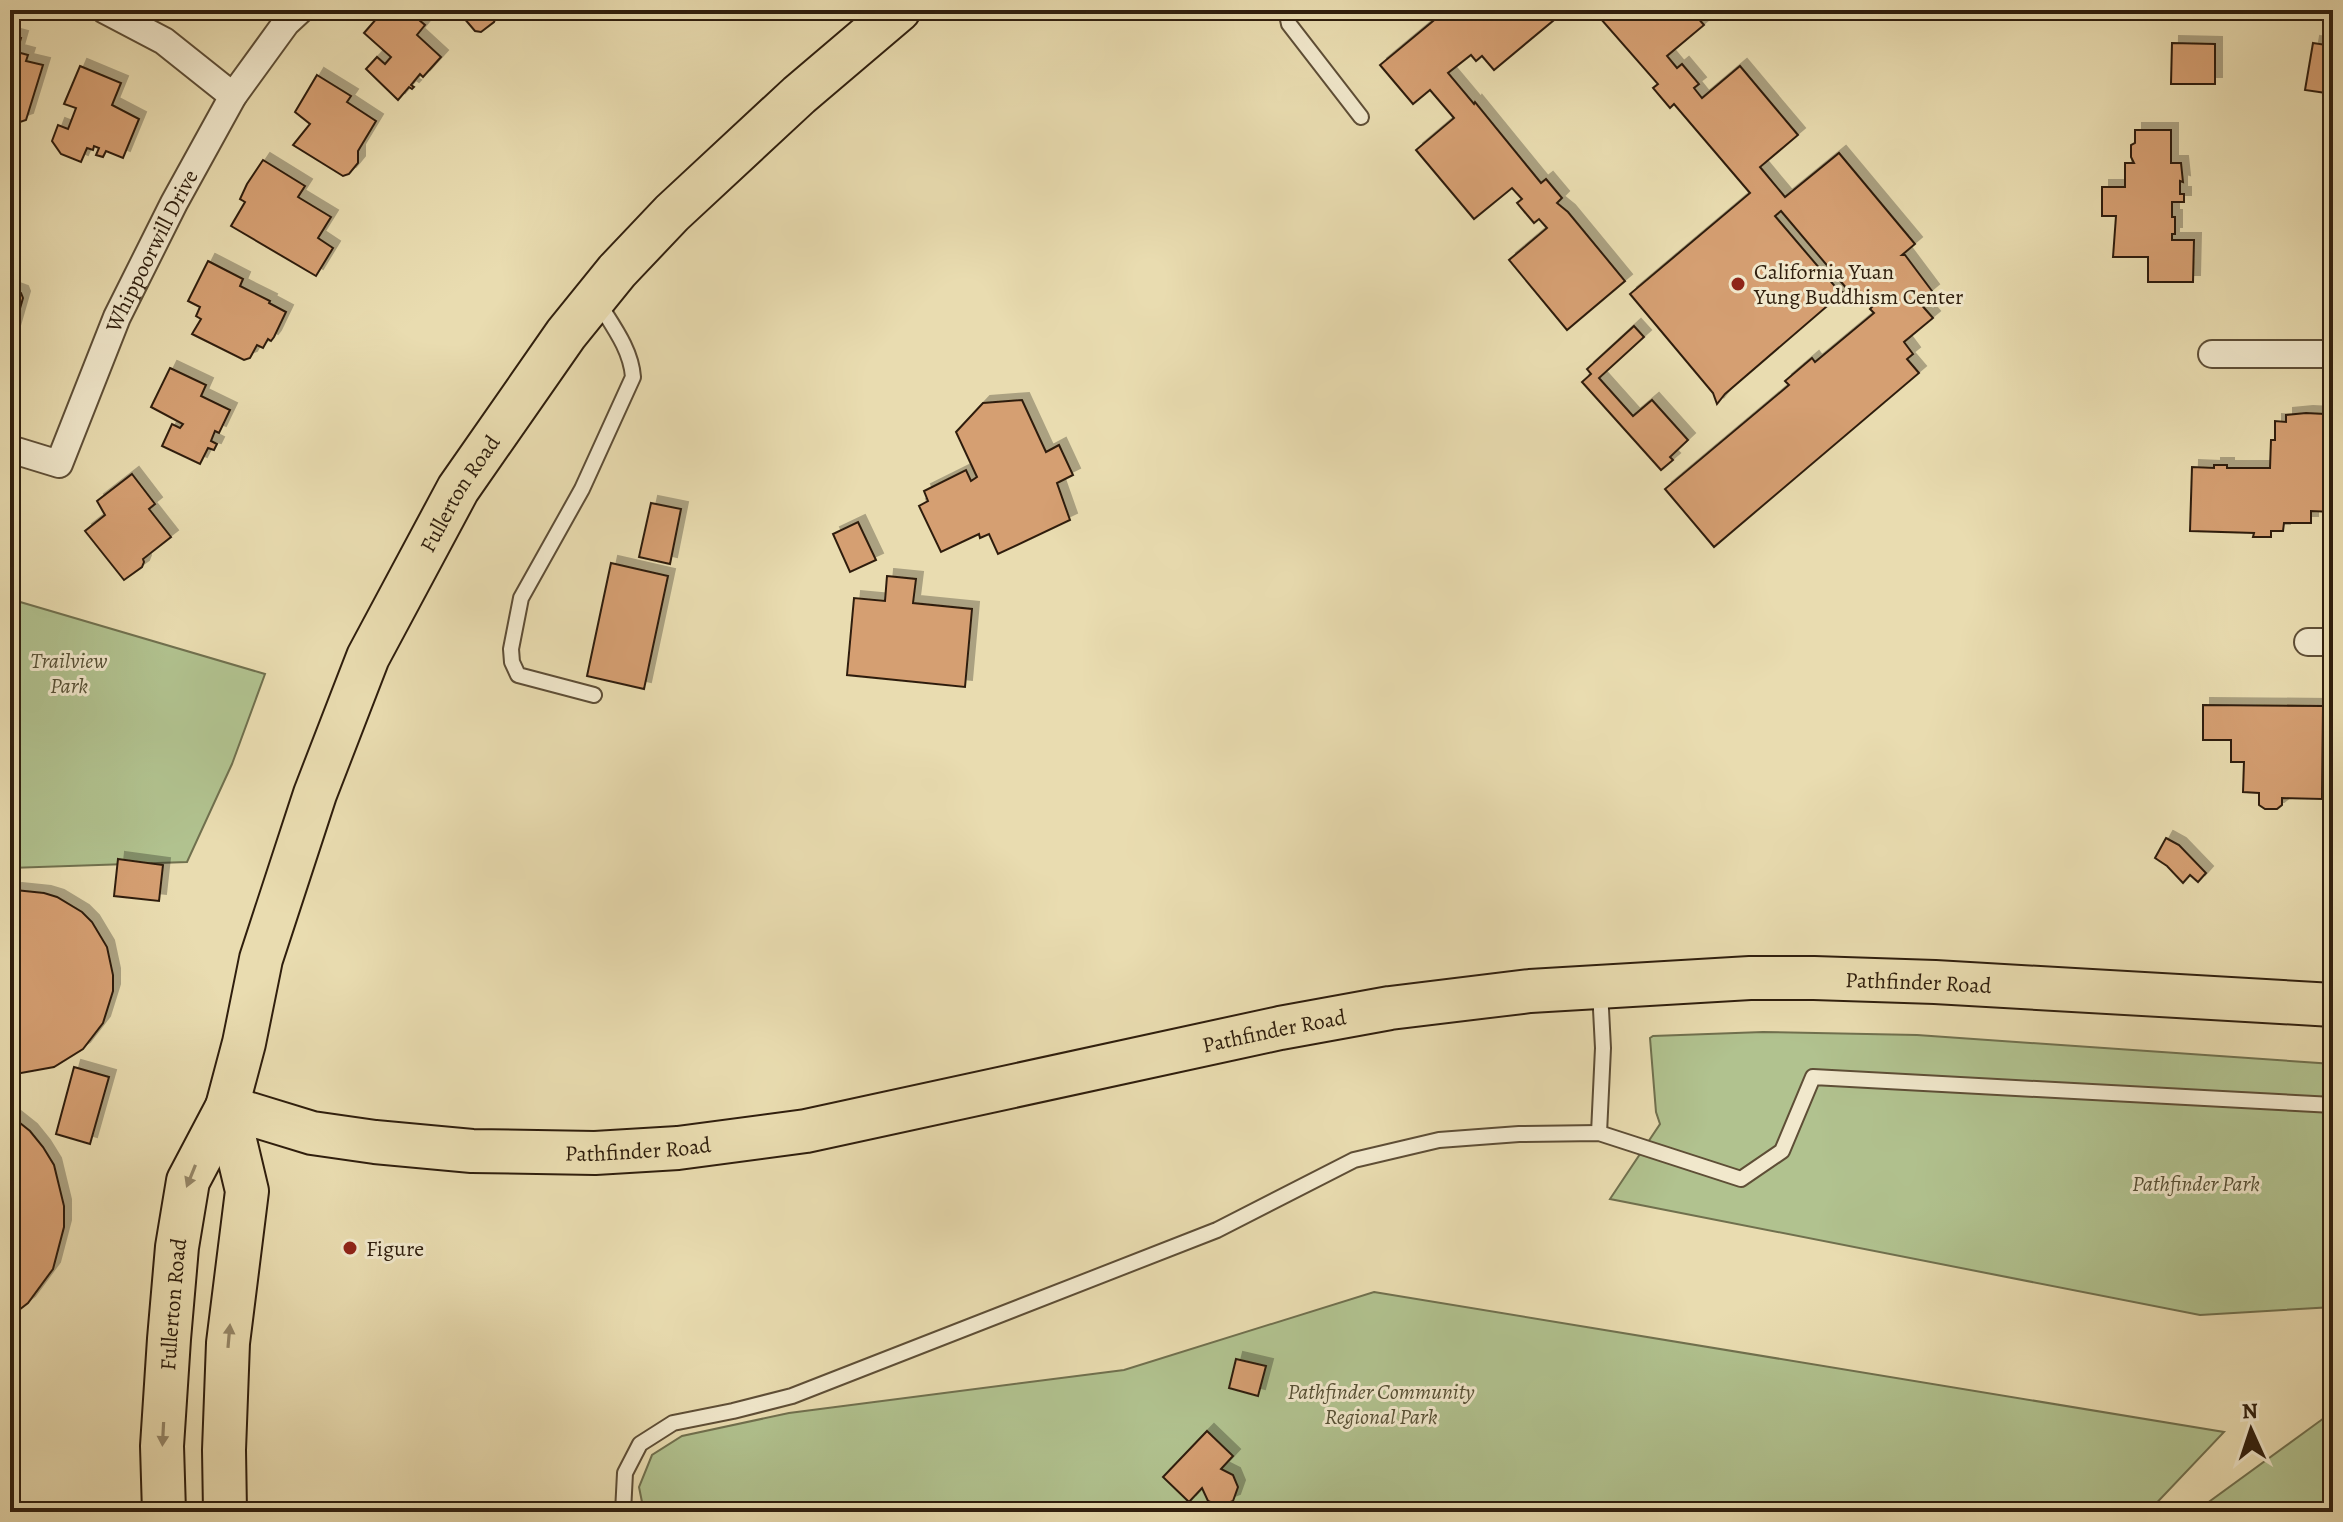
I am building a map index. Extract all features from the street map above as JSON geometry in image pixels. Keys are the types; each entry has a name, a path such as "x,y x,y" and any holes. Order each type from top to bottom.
{"main road":[{"name":"Fullerton Road","path":"164,1512 162,1446 168,1355 188,1181 227,1107 261,959 315,794 368,657 458,489 566,334 617,271 684,202 799,95 899,10"},
{"name":"Pathfinder Road","path":"227,1107 312,1133 439,1148 546,1153 678,1148 824,1127 1330,1019 1479,996 1750,978 1814,978 2333,1005"},
{"name":"Fullerton Road","path":"225,1512 228,1343 247,1191 227,1107"}],"street":[{"path":"105,10 164,41 233,96"},
{"name":"Whippoorwill Drive","path":"10,449 59,464 117,317 174,203 233,96 286,23 300,10"},
{"path":"2212,354 2333,354"}],"lane":[{"path":"1286,10 1289,24 1361,117"},
{"path":"594,695 518,675 512,662 511,649 521,598 582,489 633,377 624,346 595,298"},
{"path":"1599,1133 1603,1048 1600,987"},
{"path":"623,1512 625,1473 640,1444 673,1423 792,1396 1217,1230 1354,1160 1439,1140 1519,1134 1599,1133 1741,1179 1782,1151 1813,1077 2333,1105"}],"green space":[{"name":"Trailview Park","path":"10,599 265,674 232,764 187,862 10,868"},
{"name":"Pathfinder Park","path":"1763,1032 1917,1035 2333,1064 2333,1307 2200,1315 1610,1199 1660,1124 1656,1112 1650,1038"},
{"name":"Pathfinder Community Regional Park","path":"1374,1292 2224,1432 2148,1512 644,1512 639,1487 652,1455 682,1436 789,1413 1124,1370"},
{"path":"2324,1418 2333,1421 2333,1512 2195,1512"}],"building":[{"path":"384,10 407,10 425,25 417,35 441,57 423,77 420,74 411,85 414,87 409,87 398,100 366,69 377,57 385,64 391,57 364,33"},
{"path":"457,10 499,10 494,22 481,32 475,31"},
{"path":"1434,10 1546,10 1554,20 1494,70 1482,56 1476,61 1471,55 1448,73 1541,183 1546,179 1562,198 1557,203 1625,281 1567,330 1509,260 1547,228 1539,219 1534,223 1517,203 1522,199 1512,188 1474,219 1416,150 1454,118 1430,90 1413,104 1380,65 1439,16"},
{"name":"California Yuan Yung Buddhism Center","path":"1593,10 1691,10 1704,25 1667,56 1677,68 1682,64 1699,84 1694,88 1702,98 1740,66 1798,135 1760,167 1785,197 1839,153 1915,244 1902,255 1932,291 1919,302 1933,318 1904,342 1913,354 1907,359 1919,373 1714,547 1665,489 1789,385 1785,381 1812,358 1815,362 1874,313 1859,291 1853,296 1781,211 1775,216 1838,290 1847,294 1833,301 1717,404 1713,393 1630,294 1750,193 1674,104 1670,108 1653,88 1658,84"},
{"path":"10,35 21,38 17,52 28,55 26,61 43,65 26,120 20,122 10,120"},
{"path":"2172,43 2215,44 2215,84 2171,84"},
{"path":"2313,43 2333,46 2333,94 2305,90"},
{"path":"80,66 121,83 112,105 139,119 123,158 106,151 103,157 96,155 99,148 94,146 93,150 87,148 81,162 61,154 52,141 58,125 68,129 76,108 64,104"},
{"path":"317,75 351,96 347,102 376,121 358,151 358,163 349,174 343,176 293,145 310,124 295,112"},
{"path":"2135,130 2171,130 2171,163 2181,163 2183,182 2180,181 2180,194 2184,194 2184,202 2172,202 2175,234 2172,234 2172,240 2194,240 2193,282 2148,282 2148,257 2113,257 2116,216 2102,216 2102,187 2125,187 2125,163 2134,163 2131,145 2135,143"},
{"path":"263,160 305,186 298,197 331,217 318,238 333,248 316,276 231,226 245,202 240,199 247,184"},
{"path":"2333,224 2333,271 2327,271"},
{"path":"208,261 243,279 240,286 286,312 271,341 268,339 263,348 257,345 250,358 244,360 192,334 201,319 196,316 200,307 188,301"},
{"path":"10,289 21,293 23,298 10,343"},
{"path":"1634,326 1644,337 1599,378 1633,416 1652,400 1688,440 1661,470 1582,382 1591,374 1587,369"},
{"path":"170,368 206,385 201,396 230,410 219,433 215,431 211,441 217,444 214,450 208,448 200,464 162,446 172,424 180,428 183,424 151,407"},
{"path":"1022,400 1046,452 1059,445 1073,475 1057,483 1070,520 998,554 989,534 980,538 979,534 941,552 919,506 928,501 924,491 966,470 971,481 977,477 956,432 983,403"},
{"path":"2325,414 2325,422 2333,422 2333,512 2311,511 2311,523 2284,523 2283,531 2271,531 2271,537 2253,537 2254,533 2190,531 2192,467 2227,465 2227,468 2270,468 2275,421 2286,422 2286,415"},
{"path":"132,474 155,504 149,509 171,537 143,559 142,567 124,580 85,531 105,515 97,501"},
{"path":"651,503 681,509 670,564 639,557"},
{"path":"858,522 876,560 850,572 833,534"},
{"path":"611,563 668,576 644,689 587,676"},
{"path":"887,576 916,579 913,603 972,609 965,687 847,675 854,598 885,601"},
{"path":"2203,705 2323,706 2322,799 2282,798 2282,805 2277,809 2265,809 2259,805 2259,793 2243,792 2244,762 2231,762 2231,740 2203,740"},
{"path":"2166,838 2179,845 2206,873 2198,882 2190,875 2183,883 2155,858"},
{"path":"118,859 163,865 159,901 114,896"},
{"path":"10,891 57,897 82,912 107,947 113,975 113,991 103,1023 83,1049 54,1067 21,1073 10,1072"},
{"path":"74,1067 109,1077 90,1144 56,1134"},
{"path":"10,1115 30,1131 54,1165 64,1206 64,1227 53,1269 28,1303 10,1317"},
{"path":"1236,1359 1266,1366 1258,1396 1229,1388"},
{"path":"1207,1431 1233,1456 1221,1469 1233,1475 1238,1487 1233,1501 1220,1506 1208,1501 1202,1488 1189,1502 1163,1477"}],"place":[{"name":"California Yuan Yung Buddhism Center","path":"1738,284"},
{"name":"Figure","path":"350,1248"}]}
